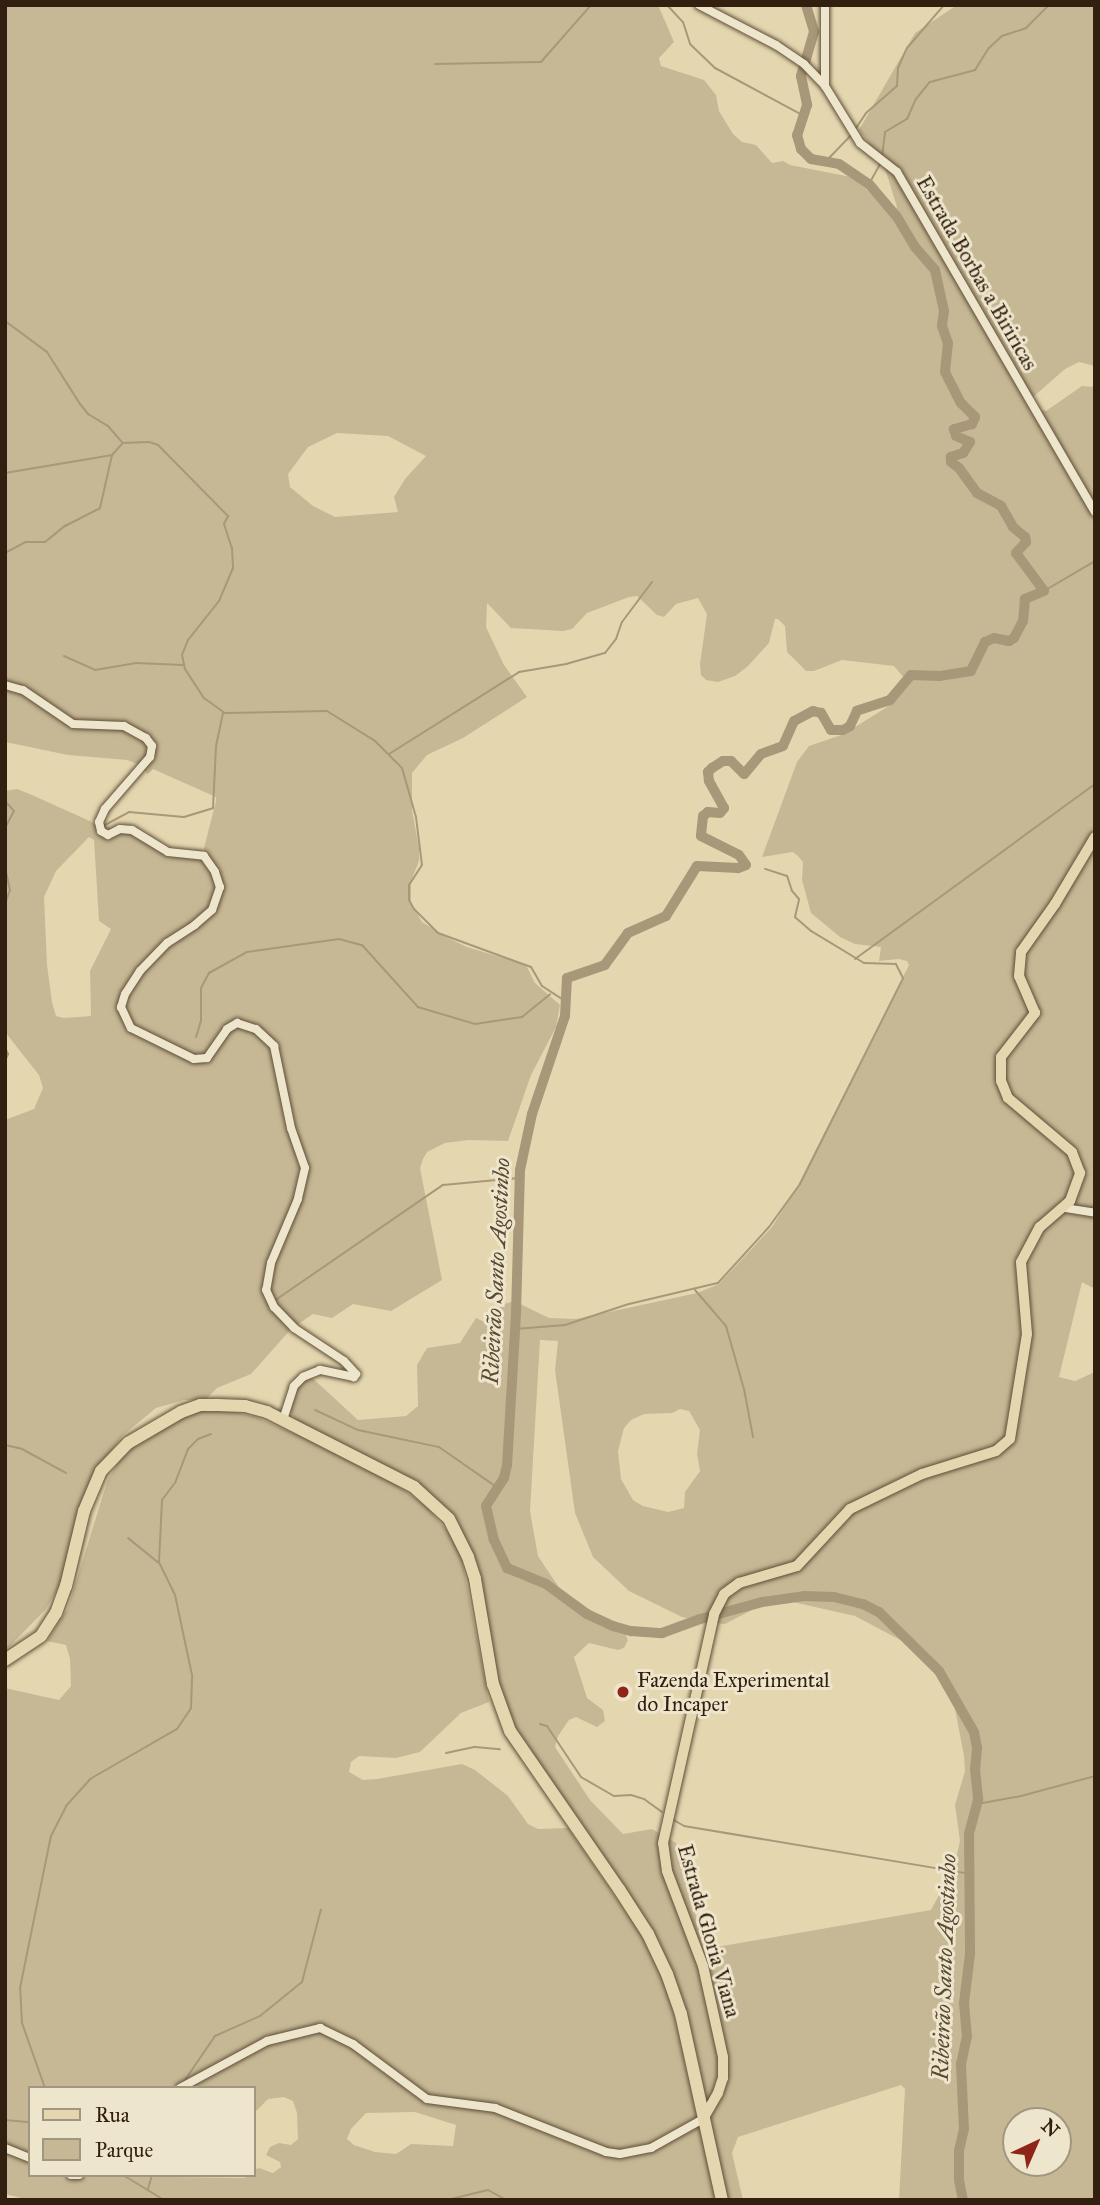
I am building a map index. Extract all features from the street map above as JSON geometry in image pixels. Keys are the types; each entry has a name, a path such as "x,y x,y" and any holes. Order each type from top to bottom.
{"highway":[{"path":"5,1660 31,1646 49,1625 66,1586 93,1484 111,1458 128,1443 170,1417 200,1405 245,1406 283,1419 414,1487 442,1512 460,1538 475,1579 493,1684 501,1713 518,1745 619,1889 658,1952 681,2014 722,2200"}],"main road":[{"path":"1065,1208 1080,1174 1075,1159 1066,1146 1012,1103 1004,1090 999,1069 1004,1050 1035,1013 1019,976 1021,952 1050,912 1095,837"},
{"name":"Estrada Gloria Viana","path":"703,2119 723,2078 723,2057 703,1966 669,1878 663,1843 715,1614 724,1594 739,1583 797,1566 850,1509 922,1474 987,1455 1007,1444 1012,1434 1027,1334 1021,1262 1040,1227 1065,1208"}],"street":[{"name":"Estrada Borbas a Biriricas","path":"699,5 776,45 807,67 825,86 860,143 889,164 904,181 1095,513"},
{"path":"825,5 822,34 825,86"},
{"path":"5,685 23,690 73,724 124,726 146,738 152,746 150,757 105,809 99,822 101,831 108,835 120,829 132,830 169,852 204,856 215,872 219,887 212,909 195,925 167,943 140,971 125,994 121,1007 131,1028 194,1059 207,1058 221,1035 237,1023 263,1034 274,1046 291,1128 304,1168 298,1199 271,1263 266,1290 274,1307 294,1328 356,1373 354,1377 320,1370 303,1377 294,1386 283,1419"},
{"path":"1065,1208 1095,1213"},
{"path":"184,2086 267,2041 320,2028 353,2044 427,2099 495,2108 620,2154 651,2148 703,2119"},
{"path":"5,2148 28,2157"}],"green space":[{"path":"5,5 658,5 674,42 659,58 661,66 704,80 716,95 719,111 733,134 742,142 756,145 772,163 783,161 790,165 856,178 881,205 894,214 897,207 883,162 859,130 915,33 957,5 1095,5 1095,366 1079,362 1065,369 1032,398 1039,410 1046,411 1082,386 1095,387 1095,1289 1082,1282 1059,1377 1075,1381 1095,1372 1095,2200 899,2200 905,2089 901,2085 738,2137 732,2153 743,2200 727,2200 676,1986 505,1714 450,1514 297,1423 289,1408 289,1396 308,1374 358,1420 406,1416 418,1406 417,1365 427,1348 460,1343 476,1318 491,1325 498,1323 495,1313 501,1305 514,1301 549,1318 576,1319 697,1293 719,1284 772,1227 798,1185 909,965 907,961 899,959 879,961 881,947 855,944 840,937 811,913 802,880 803,862 793,852 762,857 797,762 809,746 844,734 887,707 902,690 905,679 894,666 842,660 814,671 806,671 787,652 785,626 775,619 769,643 747,667 735,676 718,682 706,680 701,675 700,664 707,614 698,598 676,604 664,617 657,615 637,596 629,597 587,613 572,629 563,631 511,628 487,603 486,627 504,665 527,697 463,738 427,755 412,773 412,810 419,861 411,881 411,903 422,922 446,937 467,947 526,965 535,983 560,1005 556,1027 531,1075 508,1141 468,1140 445,1143 427,1152 423,1159 420,1168 442,1280 391,1311 353,1304 332,1318 313,1314 291,1329 251,1374 217,1388 205,1400 184,1400 156,1408 122,1436 93,1476 66,1574 46,1609 5,1651 5,1120 34,1109 43,1088 39,1075 5,1032 5,791 17,789 32,795 92,822 104,832 129,830 151,845 205,855 204,848 216,801 216,797 153,769 148,774 138,764 127,760 68,755 5,742","holes":["337,433 388,436 426,456 405,479 394,497 398,512 335,517 313,506 290,487 288,474 308,447","89,837 94,840 99,921 111,929 90,971 91,1016 64,1018 56,1016 52,1002 47,965 44,897 56,871","540,1340 558,1341 555,1370 575,1513 593,1557 629,1591 682,1617 725,1624 775,1598 855,1616 908,1644 947,1687 954,1704 964,1756 965,1771 955,1805 960,1841 954,1867 931,1910 705,1949 676,1843 652,1829 623,1834 590,1800 555,1747 558,1736 569,1720 576,1717 597,1727 605,1721 603,1710 587,1698 574,1657 589,1643 618,1650 624,1648 628,1640 623,1630 613,1623 570,1604 538,1556 530,1511","680,1409 689,1411 700,1430 697,1454 700,1471 685,1492 684,1508 668,1512 643,1506 633,1500 621,1479 618,1451 624,1428 631,1420 644,1414 672,1413"]},
{"path":"199,1411 234,1412 256,1417 397,1485 426,1506 452,1537 462,1560 489,1702 461,1713 420,1752 396,1758 359,1756 351,1762 349,1772 363,1780 462,1764 475,1770 508,1796 528,1824 538,1829 568,1828 641,1934 668,1991 721,2200 29,2200 5,2194 5,1688 59,1700 71,1686 70,1659 66,1645 47,1641 68,1608 108,1479 124,1454 148,1432","holes":["415,2112 456,2125 453,2146 411,2144 396,2154 375,2152 354,2145 347,2139 351,2129 366,2113"]}],"waterway":[{"path":"435,64 541,62 591,5"},
{"path":"667,5 683,22 690,44 715,68 804,116"},
{"name":"Ribeirão Santo Agostinho","path":"806,5 814,32 801,76 807,105 797,135 801,149 811,159 839,164 869,184 897,217 915,247 935,270 944,311 942,326 948,343 945,372 961,403 975,417 972,424 954,429 956,436 970,442 963,453 951,457 951,462 959,468 977,493 1001,506 1013,527 1025,537 1026,542 1016,553 1044,591 1025,599 1023,621 1014,638 1009,641 994,638 985,642 971,671 940,676 911,675 890,700 857,711 850,726 843,730 831,730 821,713 813,711 794,721 783,746 761,754 744,774 731,761 723,761 712,768 708,772 709,781 724,808 720,813 708,812 703,816 701,836 739,855 746,865 738,868 697,866 666,916 628,933 605,965 567,978 565,1016 532,1114 520,1170 516,1314 507,1465 504,1478 486,1506 494,1540 507,1568 546,1584 587,1614 613,1626 631,1631 662,1633 700,1619 762,1602 804,1596 834,1597 863,1604 879,1612 939,1671 974,1732 977,1748 975,1769 978,1800 969,1834 970,1954 964,2003 967,2036 961,2064 964,2129 959,2150 959,2180 963,2200"},
{"path":"856,128 866,113 897,86 898,68 907,48 944,5"},
{"path":"882,157 885,132 907,119 916,99 930,82 975,70 989,48 1002,36 1026,28 1049,5"},
{"path":"833,163 830,157 851,135"},
{"path":"869,184 881,162"},
{"path":"5,321 47,352 88,414 108,426 122,442"},
{"path":"123,443 149,442 158,445 228,516 224,524 232,548 233,568 219,601 188,640 182,655 185,669 204,698 225,713 327,711 375,741 402,768 416,817 422,865 409,885 409,900 414,909 438,933 531,967 542,986 567,1002"},
{"path":"5,473 112,455 122,444"},
{"path":"5,553 26,542 45,542 65,526 100,508 112,455"},
{"path":"1044,591 1095,561"},
{"path":"389,754 519,672 566,664 605,653 616,639 622,622 652,582"},
{"path":"64,656 95,670 136,663 183,665"},
{"path":"103,826 129,812 184,817 213,808 216,746 223,713"},
{"path":"855,959 1095,784"},
{"path":"5,801 14,811 5,828"},
{"path":"5,867 10,890 5,904"},
{"path":"515,1329 565,1325 629,1304 718,1283 769,1227 800,1184 903,978 896,964 864,963 811,931 795,917 799,899 792,891 787,876 765,869"},
{"path":"196,1037 201,1021 201,988 209,973 247,952 339,939 362,945 418,1007 475,1024 522,1017 550,994"},
{"path":"5,1048 8,1054 5,1061"},
{"path":"274,1301 443,1185 519,1178"},
{"path":"695,1290 726,1326 744,1389 753,1437"},
{"path":"315,1410 358,1430 439,1447 498,1488"},
{"path":"159,1562 162,1500 175,1483 188,1449 198,1439 211,1434"},
{"path":"5,1445 22,1449 66,1473"},
{"path":"44,2086 22,2023 20,1988 51,1836 66,1806 90,1779 177,1729 191,1708 192,1675 175,1595 160,1564 128,1538"},
{"path":"540,1724 547,1726 581,1777 614,1796 631,1795 644,1799 662,1812"},
{"path":"446,1753 475,1747 500,1749"},
{"path":"977,1804 1021,1796 1095,1776"},
{"path":"672,1819 684,1826 970,1874"},
{"path":"183,2083 215,2036 260,2016 302,1982 321,1909"},
{"path":"5,2120 28,2122"},
{"path":"126,2177 164,2200"},
{"path":"148,2189 151,2177"},
{"path":"447,2200 488,2190 506,2200"}],"place":[{"name":"Fazenda Experimental do Incaper","path":"623,1692"}]}
